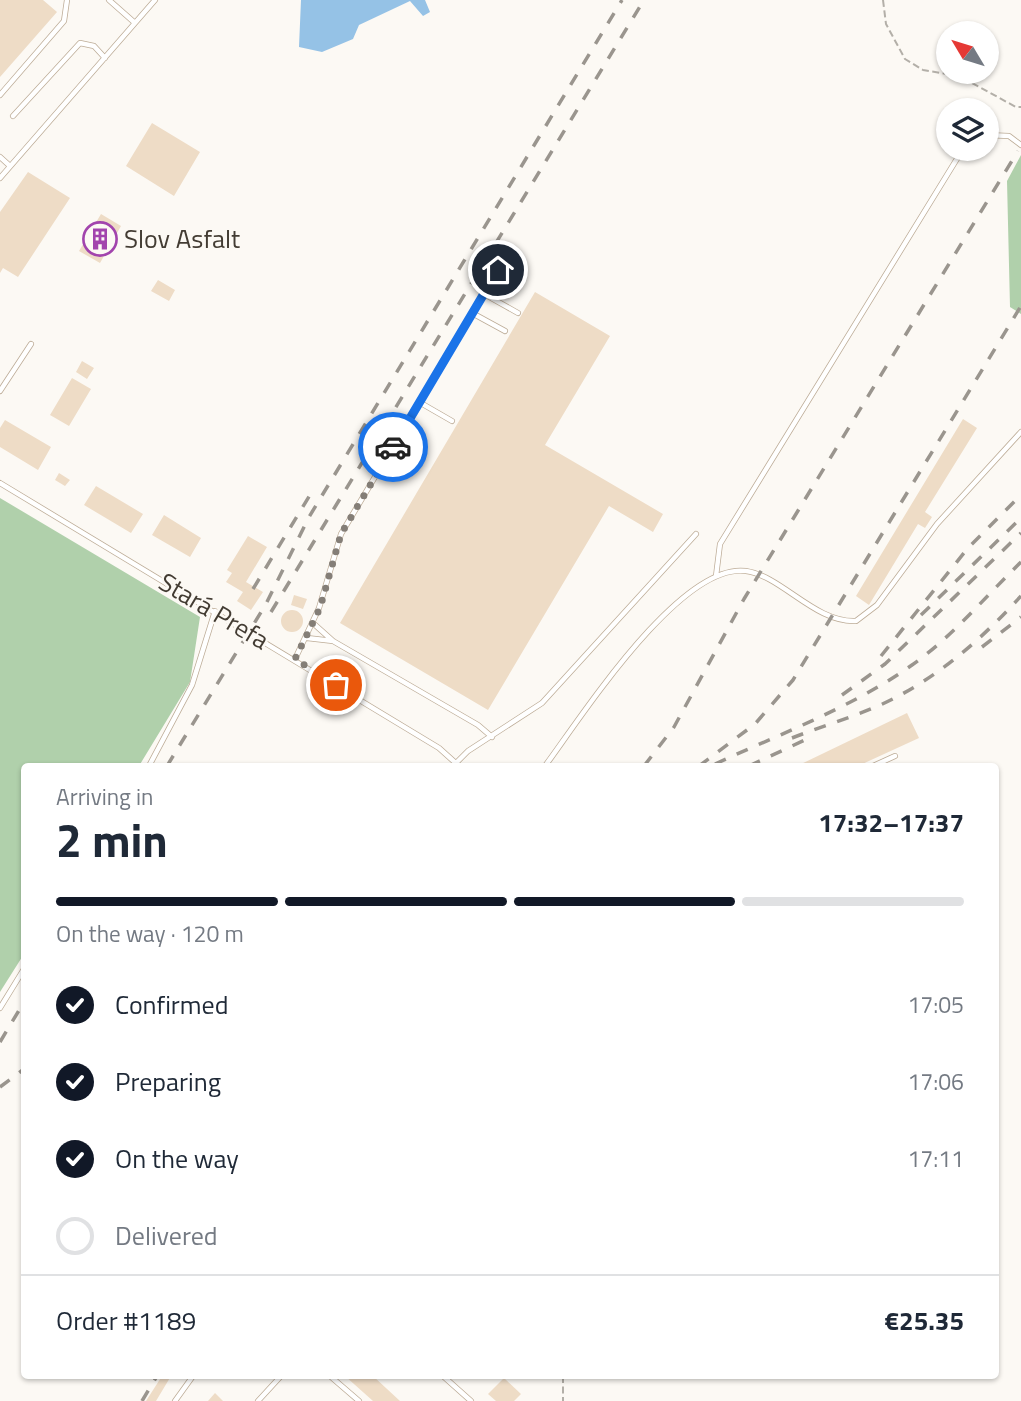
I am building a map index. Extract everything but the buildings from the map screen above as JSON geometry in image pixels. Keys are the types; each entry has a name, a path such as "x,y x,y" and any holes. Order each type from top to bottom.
{"lane":[{"path":"0,95 64,21 68,9 67,0"},
{"path":"109,0 135,23"},
{"path":"0,178 155,0"},
{"path":"13,116 75,47 89,43 104,58"},
{"path":"999,136 1009,136 1021,145"},
{"path":"0,157 10,166"},
{"path":"716,576 720,544 956,161"},
{"path":"295,659 314,624 341,534 498,270"},
{"path":"484,294 518,313"},
{"path":"472,313 505,331"},
{"path":"0,391 31,344"},
{"path":"419,402 452,421"},
{"path":"547,763 624,658 673,606 716,576 744,571 832,617 856,621 877,606 937,524 1021,432"},
{"name":"Stará Prefa","path":"0,483 295,659 439,748 456,763"},
{"path":"460,763 492,737 542,703 696,534"},
{"path":"151,763 192,685 215,611"},
{"path":"314,624 333,641 478,725 492,737"},
{"path":"307,638 333,641"},
{"path":"880,763 895,756"},
{"path":"0,1008 21,973"},
{"path":"175,1401 191,1379"},
{"path":"258,1401 278,1379"},
{"path":"333,1379 359,1401"},
{"path":"446,1379 471,1401"}],"path":[{"path":"883,0 886,24 905,59 923,70 959,76 1016,107 1021,107"},
{"path":"562,1379 563,1401"}],"green space":[{"path":"1021,155 1021,314 1010,307 1007,181"},
{"path":"0,498 200,617 190,682 141,763 21,763 21,959 0,992"}],"water":[{"path":"301,0 425,0 430,12 423,16 410,1 359,25 353,39 322,52 299,47"}],"railway":[{"path":"169,763 266,604 309,517 622,0"},
{"path":"271,612 644,0"},
{"path":"646,763 674,727 744,599 1018,151"},
{"path":"703,763 755,724 793,680 1021,306"},
{"path":"253,589 310,495"},
{"path":"881,656 968,548 1021,495"},
{"path":"921,615 1021,518"},
{"path":"842,695 885,664 1021,533"},
{"path":"717,763 816,719 865,694 912,665 941,642 1021,562"},
{"path":"792,738 857,715 918,685 955,659 1021,596"},
{"path":"982,647 1021,617"},
{"path":"755,763 807,739"},
{"path":"0,1042 21,1007"},
{"path":"0,1087 21,1071"},
{"path":"142,1401 155,1379"}],"way so far":[{"path":"336,685 295,659 320,608 341,534 393,447"}],"place":[{"name":"Slov Asfalt","path":"100,239"}],"route":[{"path":"393,447 498,270"}]}
